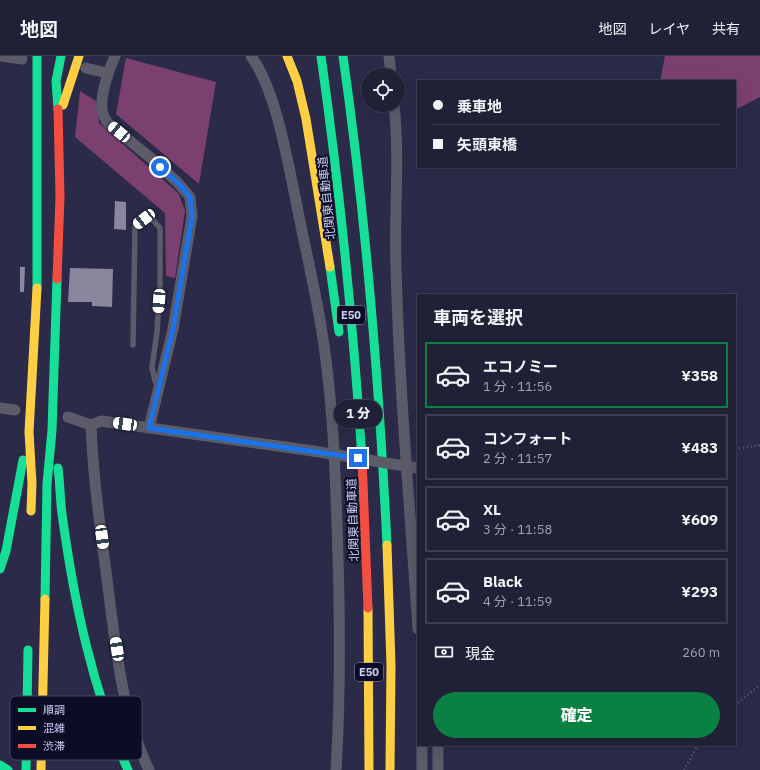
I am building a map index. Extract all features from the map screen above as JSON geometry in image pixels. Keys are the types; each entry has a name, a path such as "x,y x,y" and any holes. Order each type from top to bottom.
{"highway":[{"path":"31,522 32,483 29,432 37,283 37,56"},
{"path":"38,75 46,56"},
{"path":"42,696 46,484 52,430 60,197 59,118 56,81 61,56"},
{"path":"59,118 79,56"},
{"path":"287,56 299,87 304,109 321,202 340,341"},
{"name":"北関東自動車道","path":"321,56 333,135 353,329 362,450 367,575 370,731 369,770"},
{"name":"E50","path":"343,56 354,131 374,329 382,450 388,573 391,730 390,770"},
{"path":"347,56 354,131"},
{"path":"52,430 68,549 88,648 101,696"},
{"path":"0,569 6,551 18,480 29,432"},
{"path":"352,450 367,575"},
{"path":"28,696 29,639"},
{"path":"124,760 128,770"},
{"path":"0,765 8,770"}],"street":[{"path":"0,56 22,59"},
{"path":"115,56 107,73 103,114 108,123 178,183 190,197 192,216 173,329 149,428"},
{"path":"251,56 264,79 277,118 288,162 321,327 334,444 338,560 340,643 336,770"},
{"path":"389,56 390,68"},
{"path":"86,68 107,73"},
{"path":"394,112 397,174 396,265 414,506 417,598"},
{"path":"0,408 15,410"},
{"path":"68,417 91,425 101,421 313,451 417,468"},
{"path":"91,425 102,537 125,696"},
{"path":"422,746 422,770"},
{"path":"438,746 438,770"},
{"path":"142,755 149,770"}],"lane":[{"path":"133,345 135,226 144,219 153,220 160,228 160,286 157,332 152,367 155,381 160,386"}],"path":[{"path":"736,449 760,445"},
{"path":"736,704 760,685"},
{"path":"684,770 697,746"}],"shaded area":[{"path":"665,56 760,56 760,97 736,109 736,80 660,80"},
{"path":"126,58 216,82 199,184 116,114"},
{"path":"80,91 96,101 99,123 179,194 185,211 175,278 166,276 165,213 75,137"}],"building":[{"path":"115,201 126,202 126,230 114,229"},
{"path":"20,267 25,267 24,292 20,292"},
{"path":"70,268 113,269 112,307 92,306 92,302 68,302"}],"traffic: fast":[{"path":"37,56 37,288"},
{"path":"58,109 56,81 61,56"},
{"path":"321,56 345,257 362,458"},
{"path":"343,56 371,300 387,545"},
{"path":"330,267 339,332"},
{"path":"45,599 47,484 52,430 57,279"},
{"path":"0,569 6,551 23,460"},
{"path":"58,468 62,514 72,580 86,644 100,696"},
{"path":"27,696 28,650"},
{"path":"26,760 26,770"},
{"path":"124,760 128,770"},
{"path":"0,765 8,770"}],"traffic: slow":[{"path":"63,105 79,56"},
{"path":"287,56 297,81 306,119 330,267"},
{"path":"31,511 32,483 29,432 37,288"},
{"path":"387,545 391,665 390,770"},
{"path":"43,696 45,599"},
{"path":"368,608 369,770"},
{"path":"41,760 41,770"}],"traffic: jam":[{"path":"57,279 60,197 58,109"},
{"path":"362,458 368,608"}],"route":[{"path":"160,167 178,183 190,197 192,216 173,329 149,428 358,458"}]}
